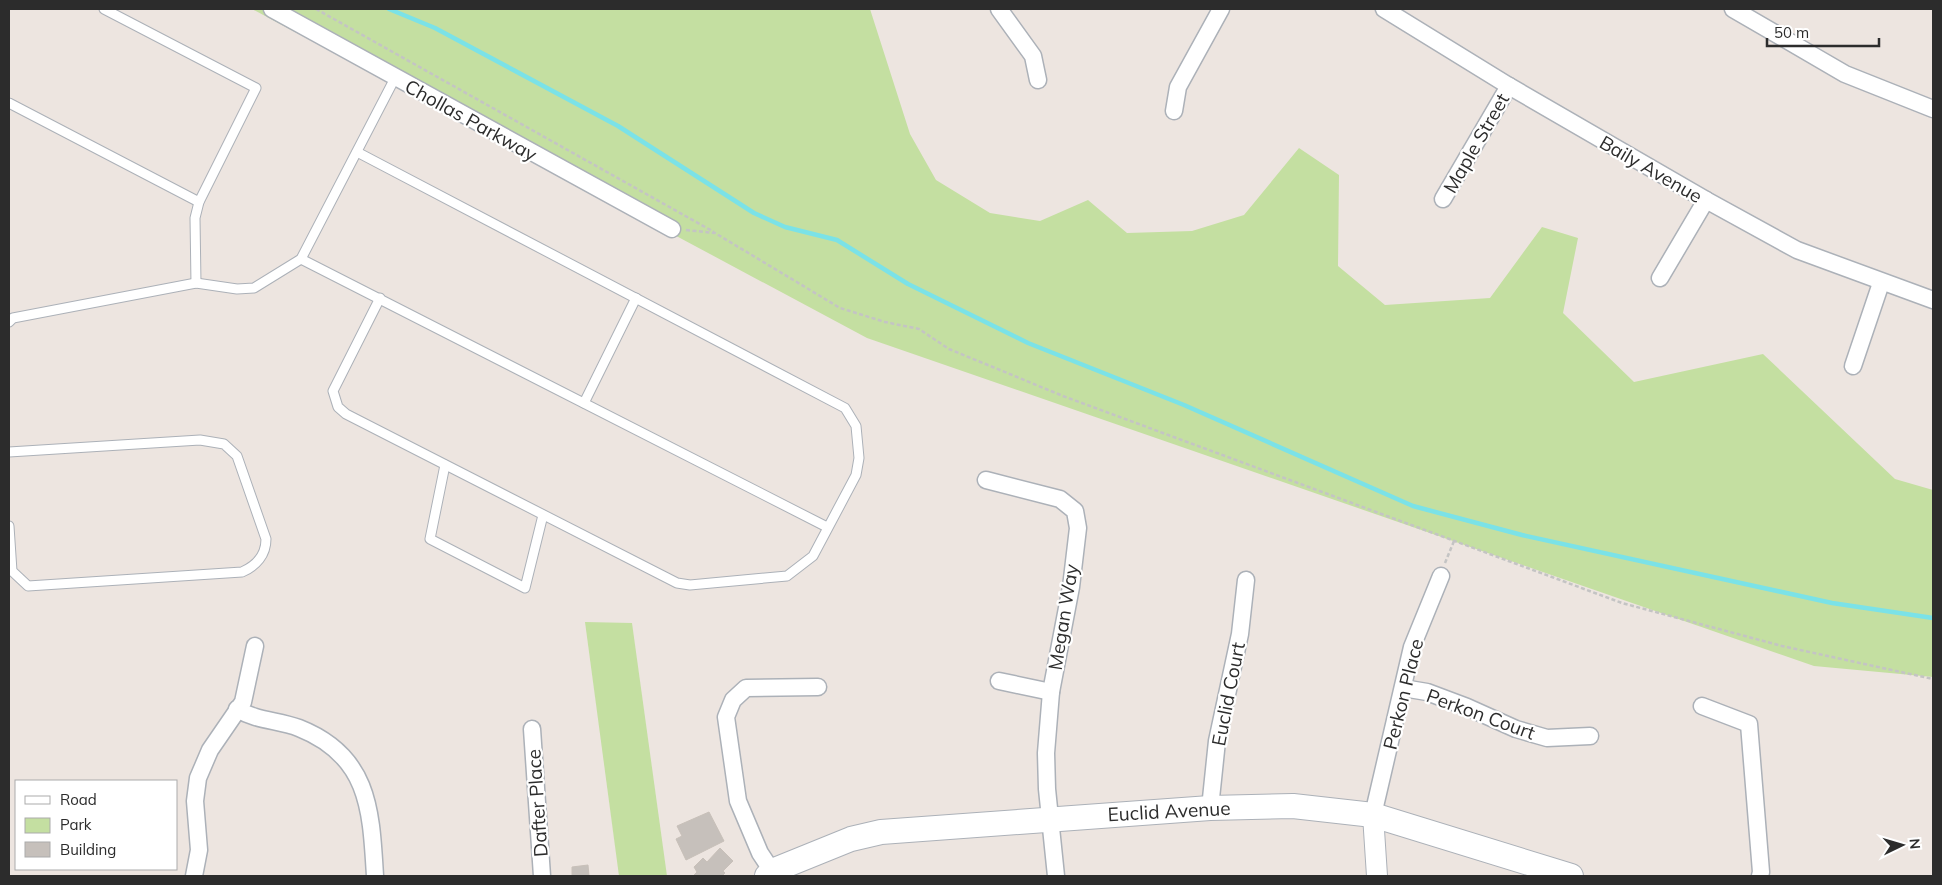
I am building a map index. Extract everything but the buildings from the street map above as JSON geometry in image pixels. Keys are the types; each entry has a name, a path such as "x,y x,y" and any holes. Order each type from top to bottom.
{"main road":[{"name":"Euclid Avenue","path":"770,874 851,839 881,832 1051,818 1210,808 1293,806 1373,815 1571,876"}],"street":[{"name":"Chollas Parkway","path":"272,9 672,229"},
{"path":"999,9 1033,56 1038,80"},
{"path":"1174,111 1178,87 1221,9"},
{"name":"Baily Avenue","path":"1384,9 1509,86 1706,200 1797,250 1933,300"},
{"path":"1732,9 1845,74 1933,109"},
{"name":"Maple Street","path":"1443,199 1509,86"},
{"path":"1660,278 1706,200"},
{"path":"1853,366 1881,282"},
{"name":"Megan Way","path":"986,480 1060,499 1075,511 1078,528 1073,555 1071,587 1051,692 1046,753 1056,876"},
{"name":"Perkon Place","path":"1373,815 1412,647 1440,576"},
{"name":"Euclid Court","path":"1210,808 1217,741 1240,634 1246,580"},
{"path":"194,876 199,850 195,802 198,778 210,750 243,702 255,646"},
{"path":"998,681 1051,692"},
{"path":"770,874 738,801 726,717 733,700 746,688 818,687"},
{"name":"Perkon Court","path":"1403,688 1427,692 1467,707 1516,729 1547,738 1590,736"},
{"path":"1702,706 1749,724 1760,876"},
{"path":"238,709 246,714 312,734 326,743 347,762 368,800 371,814 375,876"},
{"name":"Dafter Place","path":"532,729 542,876"},
{"path":"1373,815 1377,876"}],"lane":[{"path":"104,9 256,88 199,202 195,218 196,283"},
{"path":"9,322 13,318 196,283 237,289 254,288 301,259 395,78"},
{"path":"9,103 199,202"},
{"path":"357,152 846,408 856,426 860,458 856,475 827,527 814,556 787,576 690,585 677,583 346,414 338,407 333,391 380,298"},
{"path":"301,259 827,527"},
{"path":"584,403 636,298"},
{"path":"9,452 200,440 224,444 237,456 266,539 266,551 252,568 242,572 28,586 12,571 9,526"},
{"path":"445,465 430,540 525,588 543,515"}],"path":[{"path":"316,9 715,233 840,308 885,322 920,329 949,349 1063,396 1622,603 1782,646 1933,679"},
{"path":"672,229 715,233"},
{"path":"1440,576 1454,541"}],"green space":[{"path":"252,9 870,9 910,134 936,180 990,213 1040,221 1088,200 1127,233 1192,231 1244,215 1299,148 1339,175 1338,266 1385,305 1490,298 1542,227 1578,238 1563,313 1634,382 1763,354 1895,479 1933,490 1933,677 1814,666 867,338"},
{"path":"585,622 632,623 667,876 619,876"}],"waterway":[{"path":"389,9 435,28 618,126 754,213 785,227 837,240 908,284 1028,343 1184,405 1413,506 1522,535 1832,603 1933,618"}]}
